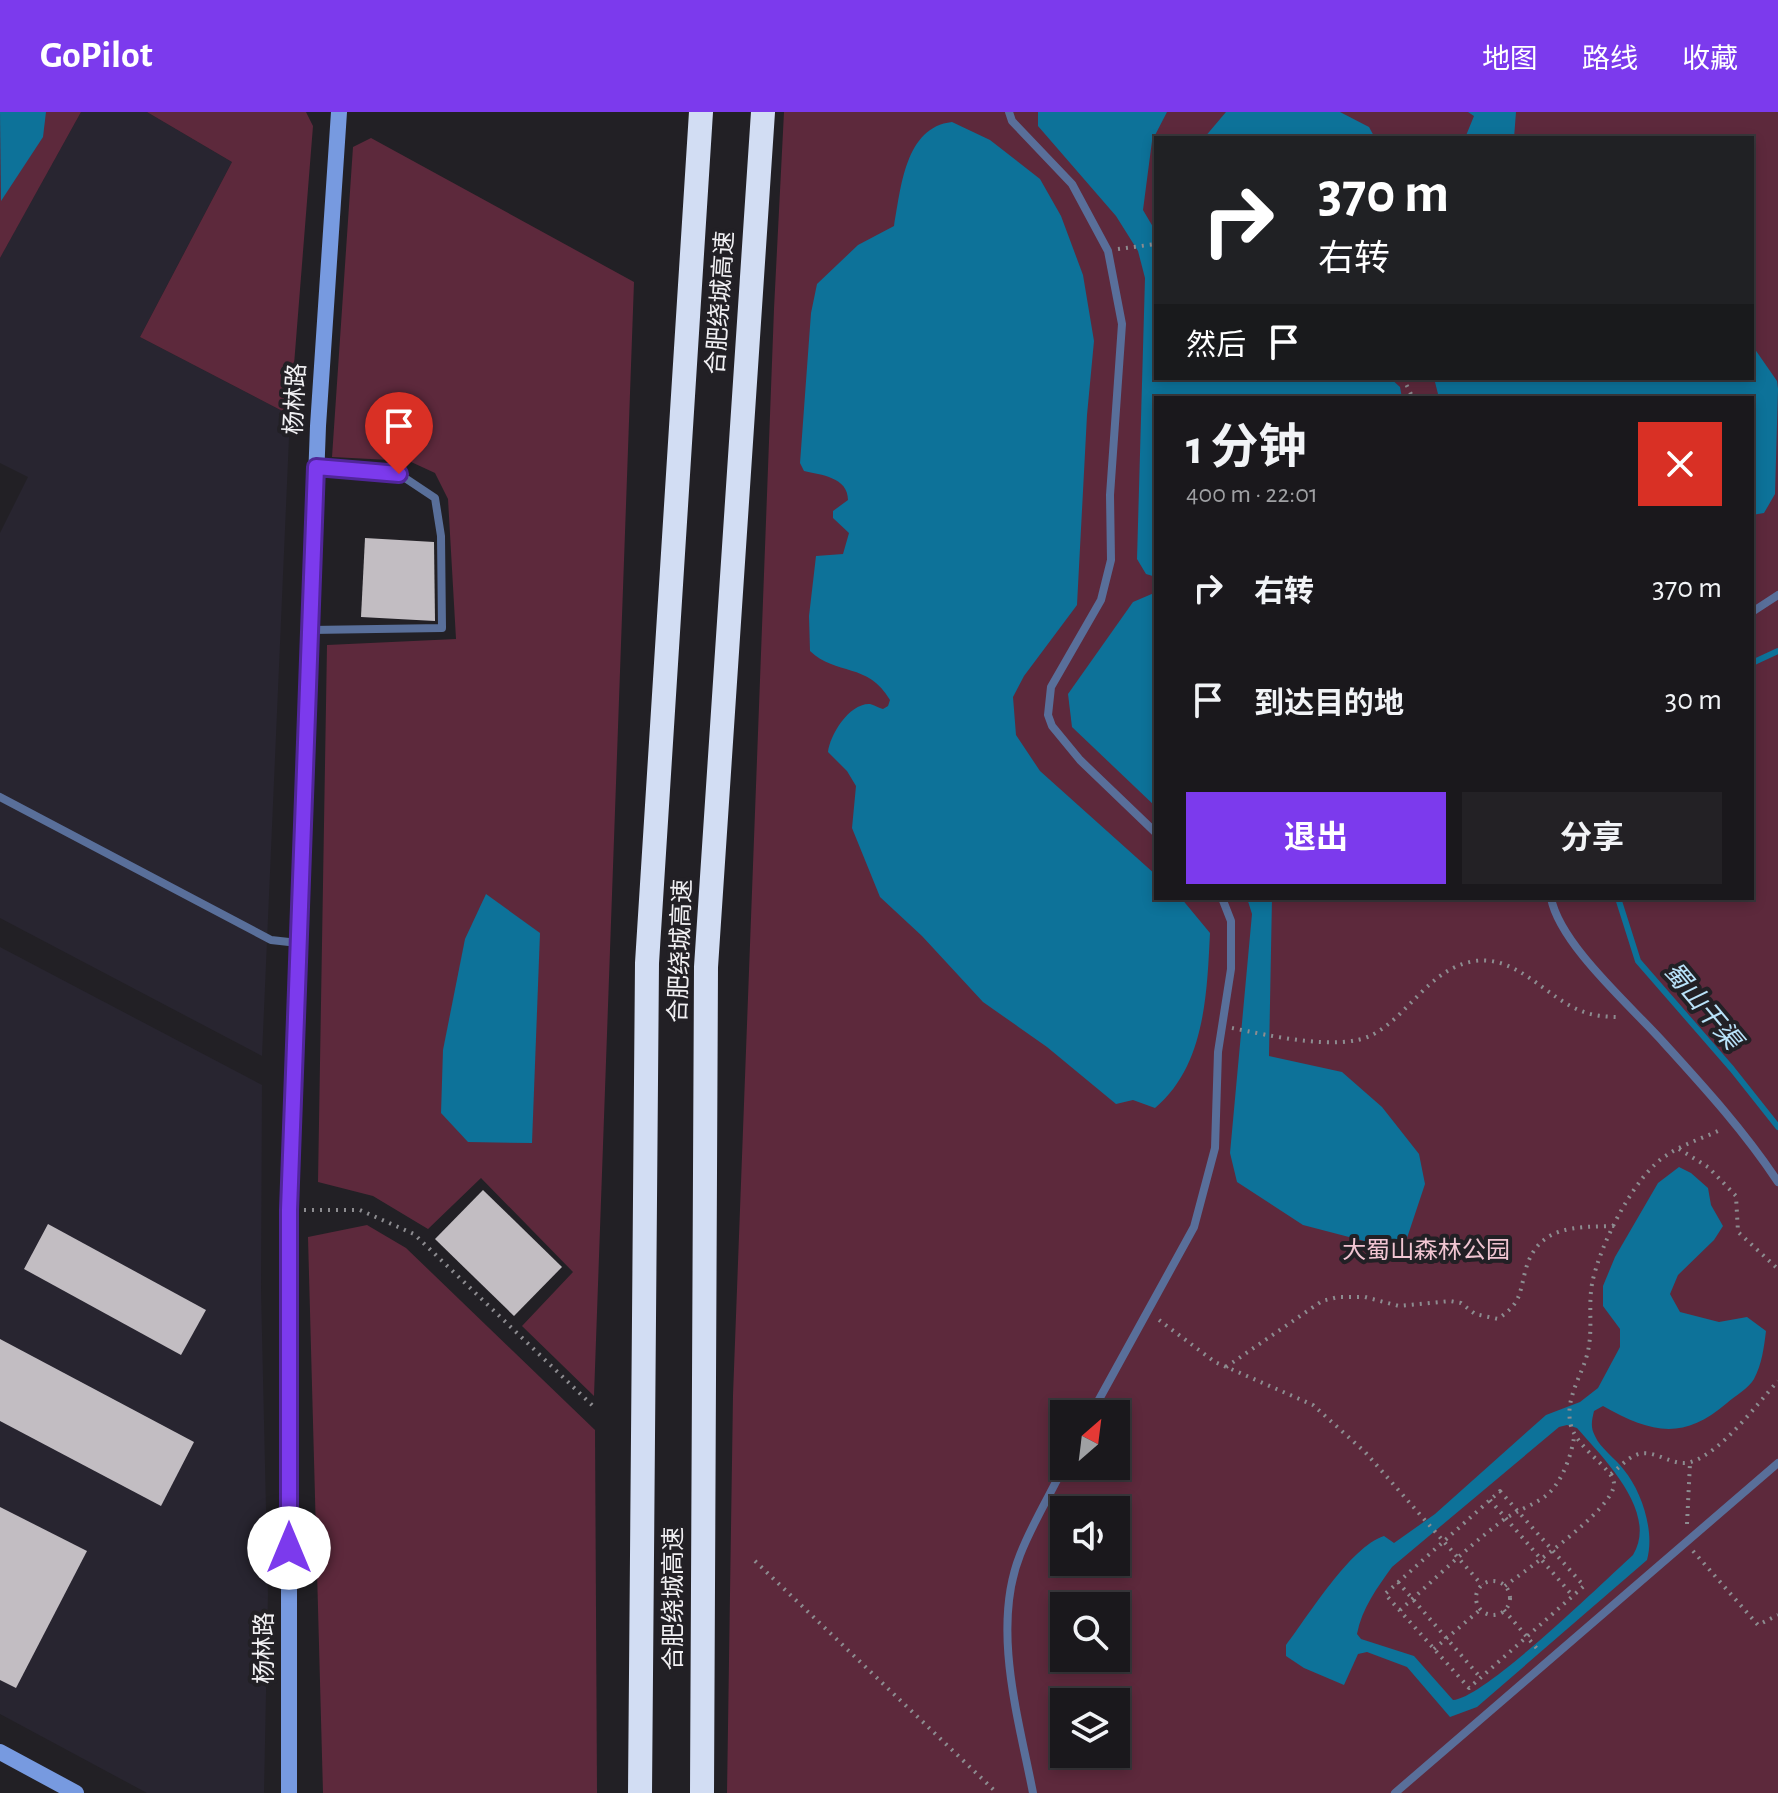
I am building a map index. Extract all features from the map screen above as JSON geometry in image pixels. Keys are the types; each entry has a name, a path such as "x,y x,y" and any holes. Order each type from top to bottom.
{"highway":[{"name":"合肥绕城高速","path":"640,1793 647,963 701,112"},
{"name":"合肥绕城高速","path":"702,1793 706,967 763,112"}],"street":[{"name":"杨林路","path":"289,1793 289,1210 316,467 339,112"},
{"path":"0,1752 76,1793"}],"lane":[{"path":"1009,112 1012,121 1072,184 1108,251 1122,324 1110,495 1111,560 1101,600 1051,687 1048,715 1052,726 1080,760 1154,831"},
{"path":"310,630 442,628 441,536 435,498 399,474 316,467"},
{"path":"1754,611 1778,595"},
{"path":"0,797 271,940 298,943"},
{"path":"1099,1400 1194,1227 1215,1148 1218,1052 1231,969 1231,928 1223,900"},
{"path":"1552,900 1566,930 1589,963 1751,1141 1778,1182"},
{"path":"1395,1793 1778,1463"},
{"path":"1033,1793 1008,1664 1009,1608 1019,1556 1057,1480"}],"path":[{"path":"1108,251 1154,244"},
{"path":"1222,1026 1299,1041 1369,1037 1392,1022 1426,987 1453,967 1477,961 1501,963 1534,980 1580,1011 1603,1017 1639,1016"},
{"path":"1400,1610 1506,1518 1547,1495 1555,1486 1573,1446 1569,1418 1575,1388 1588,1354 1592,1329 1589,1310 1592,1282 1635,1185 1665,1155 1735,1123"},
{"path":"1679,1149 1708,1167 1736,1196 1738,1232 1778,1269"},
{"path":"289,1210 360,1210 414,1234 593,1406"},
{"path":"1226,1367 1322,1301 1338,1297 1365,1297 1399,1306 1450,1301 1461,1303 1475,1314 1498,1319 1520,1298 1533,1249 1547,1236 1574,1227 1615,1226"},
{"path":"1148,1310 1184,1341 1226,1367 1313,1405 1365,1452 1482,1585"},
{"path":"1611,1474 1637,1454 1690,1463 1714,1449 1778,1381"},
{"path":"1505,1586 1596,1515 1609,1497 1614,1484 1611,1474 1584,1449 1573,1432"},
{"path":"1690,1463 1686,1543 1758,1625 1778,1615"},
{"path":"1500,1491 1584,1586 1469,1688 1385,1594 1490,1500 1500,1491"},
{"path":"1490,1500 1573,1596"},
{"path":"755,1561 997,1793"},
{"path":"1493,1581 1505,1586 1509,1599 1504,1610 1490,1615 1481,1609 1476,1600 1482,1585 1493,1581"},
{"path":"1398,1582 1480,1678"},
{"path":"1434,1649 1481,1609"},
{"path":"1504,1610 1531,1642"}],"shaded area":[{"path":"81,112 147,112 232,162 140,337 290,415 262,1056 0,918 0,533 28,477 0,463 0,258"},
{"path":"0,947 262,1085 261,1290 268,1595 264,1793 147,1793 0,1714"}],"green space":[{"path":"0,112 81,112 0,258"},
{"path":"147,112 306,112 313,126 290,415 140,337 232,162"},
{"name":"大蜀山森林公园","path":"784,112 1778,112 1778,1793 727,1793 733,1395"},
{"path":"371,138 634,282 594,1396 522,1326 573,1272 481,1178 428,1229 373,1196 318,1182 327,645 456,639 448,499 435,473 409,461 332,457 353,147"},
{"path":"367,1225 406,1248 595,1430 597,1793 323,1793 308,1237"}],"water":[{"path":"0,112 46,112 43,137 1,201"},
{"path":"1038,112 1167,112 1152,141 1143,210 1154,229 1154,380 1392,380 1400,387 1402,396 1154,396 1154,576 1146,574 1137,559 1145,278 1138,251 1116,216 1038,126"},
{"path":"1226,112 1340,112 1369,127 1374,136 1206,136"},
{"path":"1468,112 1516,112 1514,136 1466,136 1474,116"},
{"path":"952,122 990,140 1040,179 1061,216 1083,275 1094,341 1077,605 1024,676 1013,697 1016,735 1040,771 1154,873 1154,900 1183,900 1210,933 1204,1004 1194,1050 1172,1091 1155,1108 1133,1100 1116,1104 1047,1047 983,1002 922,936 880,897 852,828 856,786 847,771 828,752 832,737 848,714 862,705 870,704 883,709 890,700 872,680 830,664 810,651 809,616 816,556 843,554 849,533 833,518 833,511 848,500 844,486 832,478 804,471 800,463 811,313 817,284 858,245 894,226 908,162 924,135 936,126"},
{"path":"1754,348 1777,381 1775,494 1764,513 1754,515 1754,396 1438,396 1434,380 1754,380"},
{"path":"1154,593 1154,805 1072,727 1068,694 1133,602"},
{"path":"486,894 540,933 532,1143 468,1142 441,1113 443,1050 465,939"},
{"path":"1248,900 1272,900 1269,1056 1342,1072 1382,1107 1419,1154 1425,1184 1407,1238 1372,1243 1303,1225 1237,1182 1230,1153 1252,914"},
{"path":"1679,1167 1691,1173 1708,1188 1711,1205 1723,1226 1714,1240 1678,1275 1670,1294 1680,1312 1719,1322 1747,1317 1766,1331 1761,1361 1752,1382 1711,1415 1696,1423 1666,1429 1636,1422 1603,1406 1594,1411 1593,1433 1624,1470 1641,1501 1648,1525 1647,1560 1477,1707 1450,1717 1407,1667 1367,1652 1358,1654 1344,1685 1304,1668 1286,1656 1286,1645 1331,1583 1358,1553 1384,1536 1394,1543 1435,1514 1546,1415 1580,1402 1598,1388 1620,1347 1620,1329 1603,1306 1603,1286 1615,1257 1658,1183","holes":["1567,1425 1577,1428 1613,1470 1634,1504 1639,1521 1639,1538 1633,1555 1516,1661 1469,1694 1453,1700 1414,1656 1361,1639 1357,1634 1362,1616 1392,1567 1559,1427"]}],"building":[{"path":"365,538 434,542 435,621 361,617"},
{"path":"483,1190 562,1267 514,1316 435,1239"},
{"path":"48,1224 206,1310 181,1355 24,1269"},
{"path":"0,1339 194,1442 161,1506 0,1421"},
{"path":"0,1507 87,1551 16,1688 0,1680"}],"waterway":[{"name":"蜀山干渠","path":"1754,662 1778,651"},
{"name":"蜀山干渠","path":"1619,900 1638,961 1778,1127"}],"route":[{"path":"289,1548 289,1210 316,467 399,474"}]}
